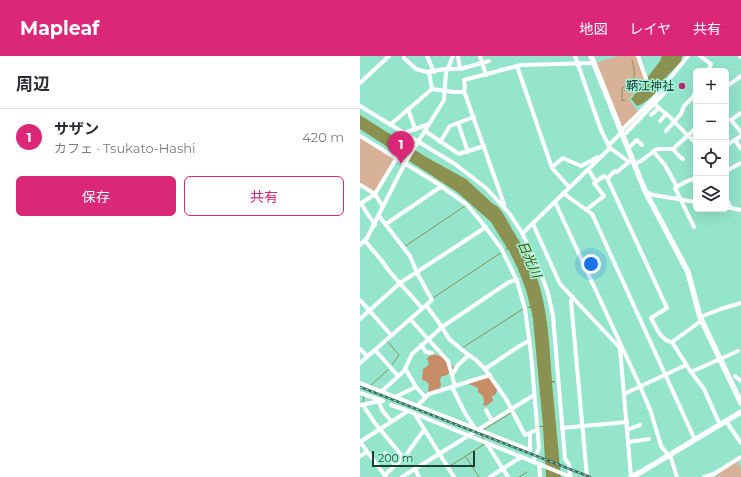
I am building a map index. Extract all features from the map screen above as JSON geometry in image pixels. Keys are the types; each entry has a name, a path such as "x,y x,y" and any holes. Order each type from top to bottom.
{"street":[{"path":"360,83 389,56"},
{"path":"404,56 404,58 421,71 432,72 448,69 460,69 489,61"},
{"path":"360,245 365,241 375,225 405,163 444,100 448,69 453,56"},
{"path":"458,56 460,69"},
{"path":"480,56 486,75"},
{"path":"575,56 601,130 610,146 632,162"},
{"path":"591,56 623,133 632,162 645,191 688,272 700,319 741,403"},
{"path":"638,56 646,80"},
{"path":"522,233 587,170 619,135 623,133 652,102 688,56"},
{"path":"700,56 711,64 709,68"},
{"path":"428,57 432,72 432,89"},
{"path":"504,208 504,204 464,91 464,80 522,65 594,63"},
{"path":"517,66 552,168 569,187"},
{"path":"729,85 741,76"},
{"path":"390,125 432,89 454,92 464,91"},
{"path":"652,102 668,89"},
{"path":"666,131 681,114 684,106 693,97"},
{"path":"652,102 693,141"},
{"path":"360,106 455,164 486,188 504,208 522,233 538,266 548,293 552,316 565,459 569,464 568,476 391,405"},
{"path":"651,115 659,108"},
{"path":"408,109 415,129"},
{"path":"741,113 731,120 741,132"},
{"path":"660,121 666,114"},
{"path":"440,142 450,126 474,117"},
{"path":"458,123 468,152"},
{"path":"404,133 429,124"},
{"path":"425,131 459,154 484,146"},
{"path":"608,179 615,171 617,172 632,162 642,161 653,151 658,149 673,149 693,131"},
{"path":"360,136 442,186 466,204 486,227 501,248 517,280 523,298 529,341 539,448 533,462"},
{"path":"729,143 741,136"},
{"path":"628,148 637,140 642,145"},
{"path":"734,140 741,150"},
{"path":"673,149 680,158 684,159"},
{"path":"653,151 665,165 677,187 675,188 694,227"},
{"path":"581,166 600,156"},
{"path":"552,168 563,158 587,170 596,182 594,183 604,196 586,210"},
{"path":"375,225 361,204 375,194 396,159"},
{"path":"729,169 741,163"},
{"path":"596,182 604,176 608,179 667,308 651,318 661,336 668,342 672,342 686,365 704,389 720,425"},
{"path":"677,187 693,179"},
{"path":"360,185 375,194 383,207"},
{"path":"386,224 442,186"},
{"path":"645,191 653,195 693,201"},
{"path":"563,193 586,210 594,218 695,440"},
{"path":"555,202 621,348 640,386 651,412 661,446 669,455 676,477"},
{"path":"729,204 731,208 739,210 741,214"},
{"path":"360,363 432,300 417,273 410,256 379,216"},
{"path":"533,224 560,284 621,348 631,477 641,475 669,455 741,412"},
{"path":"360,319 400,283 486,227"},
{"path":"360,383 530,450 532,432 525,435 490,375 476,360 449,339 442,327 400,283 365,241"},
{"path":"382,391 405,368 412,354 442,327 509,282 517,280"},
{"path":"573,297 571,301 587,477"},
{"path":"360,300 391,335"},
{"path":"672,342 700,319 721,309 741,304"},
{"path":"410,318 448,361 453,387 465,413 476,429"},
{"path":"485,369 529,341"},
{"path":"421,345 426,352 432,354"},
{"path":"360,349 367,356"},
{"path":"375,350 398,376"},
{"path":"691,372 738,352"},
{"path":"451,373 454,372 458,365 469,355"},
{"path":"624,394 686,365"},
{"path":"405,368 416,387 425,397"},
{"path":"418,405 429,394 490,375"},
{"path":"735,376 741,381"},
{"path":"395,396 416,387"},
{"path":"360,393 382,401 379,402 382,410 392,421"},
{"path":"402,477 476,429 534,395"},
{"path":"379,402 361,405 403,457"},
{"path":"486,410 492,421"},
{"path":"408,411 360,442 386,476 424,430"},
{"path":"416,416 454,477"},
{"path":"726,421 741,443"},
{"path":"562,428 627,422"},
{"path":"627,430 640,425"},
{"path":"628,442 649,439"},
{"path":"487,444 508,477"},
{"path":"360,456 367,452"},
{"path":"385,453 395,465"},
{"path":"490,477 521,457"},
{"path":"704,477 712,476 741,457"},
{"path":"539,464 540,477"},
{"path":"414,469 419,477"}],"shaded area":[{"path":"620,56 638,56 646,79 629,99 639,113 621,131 594,63"},
{"path":"662,56 682,56 681,62 663,80 660,88 653,96 637,106 631,99 660,61"},
{"path":"360,115 426,157 466,179 500,209 527,254 537,279 545,308 552,381 555,381 552,383 561,477 546,477 543,427 539,427 543,426 533,319 531,308 527,308 530,306 524,284 508,249 505,251 507,248 491,222 457,192 360,129"},
{"path":"360,138 394,159 375,192 360,183"},
{"path":"433,354 445,359 454,368 449,374 442,376 440,379 441,385 439,389 430,392 428,391 429,384 422,380 423,369 429,364 427,359"},
{"path":"487,373 498,388 495,395 492,396 493,401 486,406 483,405 483,396 478,392 478,388 469,384 470,379 477,378"},
{"path":"737,461 741,469 741,477 717,477 715,474"}],"waterway":[{"path":"625,100 622,101 622,88 634,77 632,60"},
{"path":"404,247 465,206"},
{"path":"433,298 502,252"},
{"path":"462,348 523,309"},
{"path":"387,341 399,355 392,365"},
{"path":"370,386 390,368"},
{"path":"489,372 495,380"},
{"path":"363,402 364,396"},
{"path":"483,430 511,413"},
{"path":"483,433 483,440"},
{"path":"450,466 483,445 483,443"},
{"path":"466,457 479,477"},
{"path":"519,477 527,472"}],"railway":[{"path":"360,387 590,477"}],"place":[{"name":"鞆江神社","path":"682,86"},
{"name":"サザン","path":"401,164"}],"water label":[{"name":"日光川","path":"530,259"}]}
